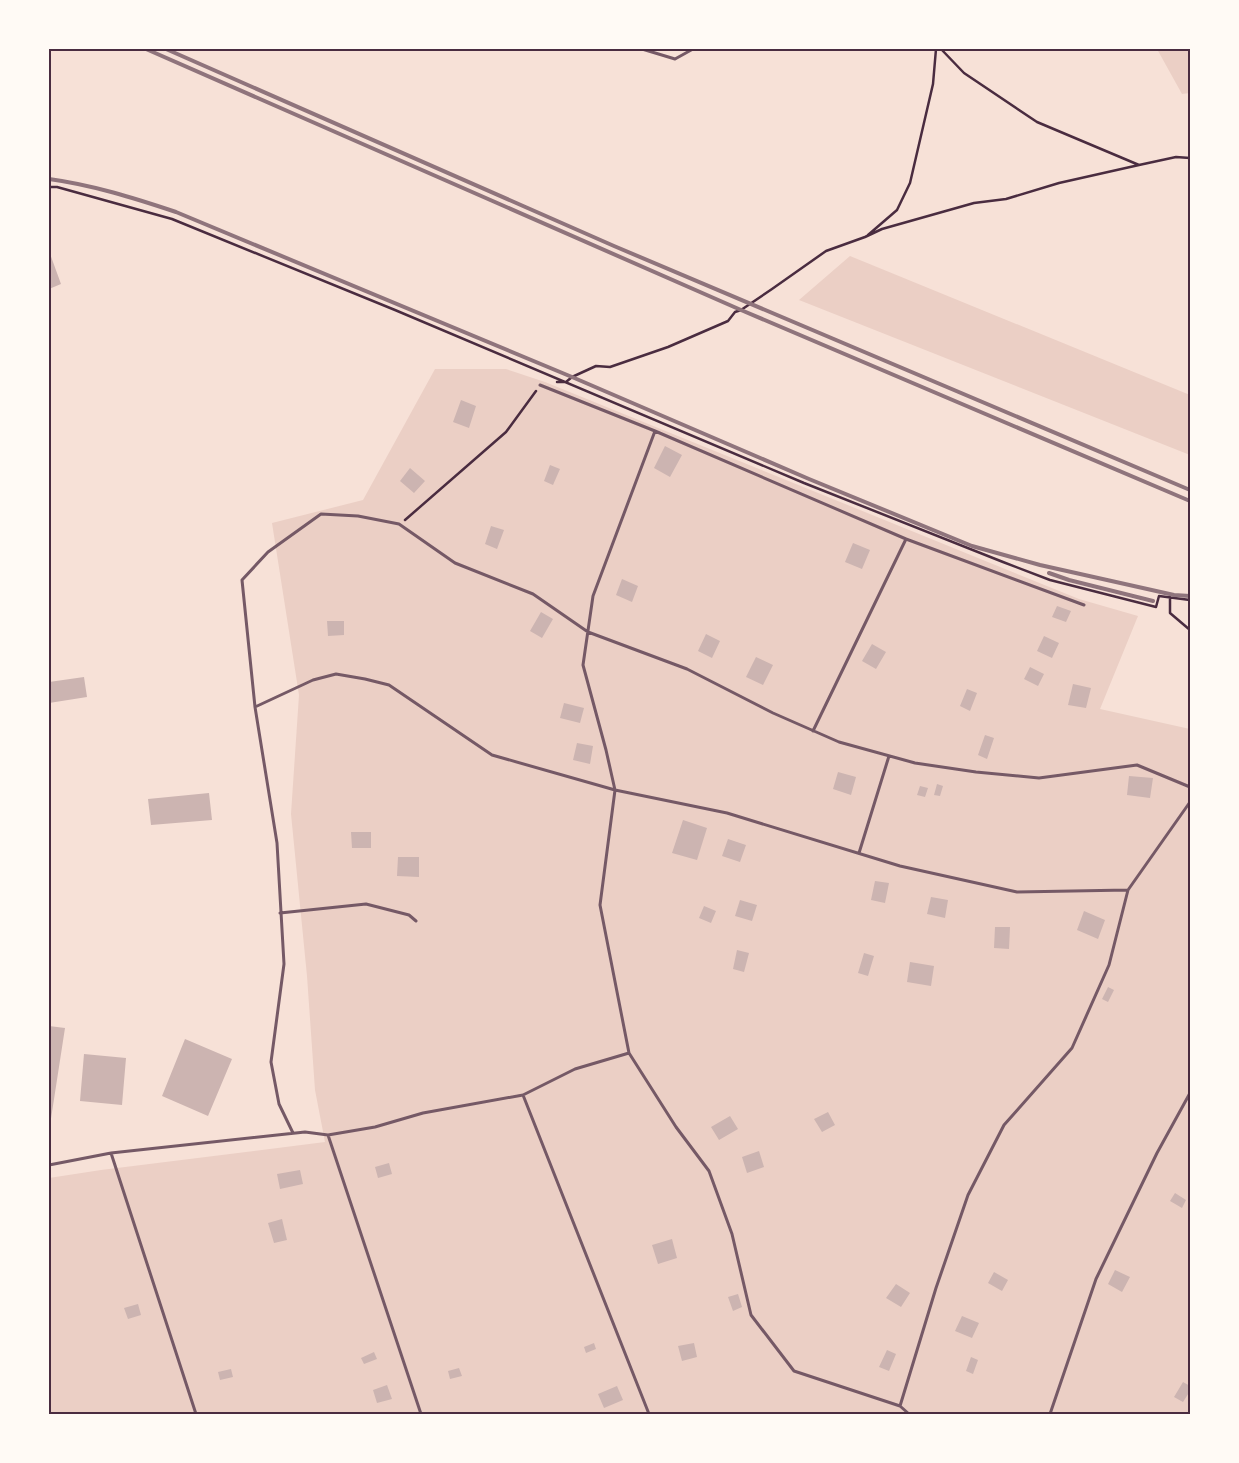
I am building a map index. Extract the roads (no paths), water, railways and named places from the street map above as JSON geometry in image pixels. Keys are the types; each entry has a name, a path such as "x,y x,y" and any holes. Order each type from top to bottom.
{"lane":[{"path":"642,49 675,59 693,49"},
{"path":"540,385 655,431 906,539 1084,605"},
{"path":"655,431 593,596 583,664 616,790 600,905 629,1053 676,1127 709,1171 732,1234 751,1315 794,1371 900,1406 908,1414"},
{"path":"293,1133 279,1104 271,1062 284,964 277,843 255,707 242,580 268,552 321,514 358,516 400,524 455,563 533,594 588,632 687,669 772,713 839,742 915,763 976,772 1039,778 1137,765 1190,787"},
{"path":"813,731 906,539"},
{"path":"255,707 313,680 336,674 365,679 389,685 492,755 616,790 727,813 900,866 1017,892 1128,890"},
{"path":"859,854 889,756"},
{"path":"900,1406 936,1288 968,1195 1004,1125 1072,1048 1109,966 1128,890 1190,802"},
{"path":"280,913 366,904 409,915 416,921"},
{"path":"49,1165 111,1153 305,1132 328,1135 375,1126 424,1114 523,1095 575,1069 629,1053"},
{"path":"1050,1414 1096,1279 1157,1153 1190,1093"},
{"path":"523,1095 649,1414"},
{"path":"328,1135 421,1414"},
{"path":"111,1153 196,1414"}],"railway":[{"path":"146,49 741,310 1190,501"},
{"path":"166,49 614,246 1190,490"},
{"path":"49,179 97,188 176,212 972,546 1040,565 1174,595 1190,596"},
{"path":"1049,573 1069,580 1153,601"}]}
